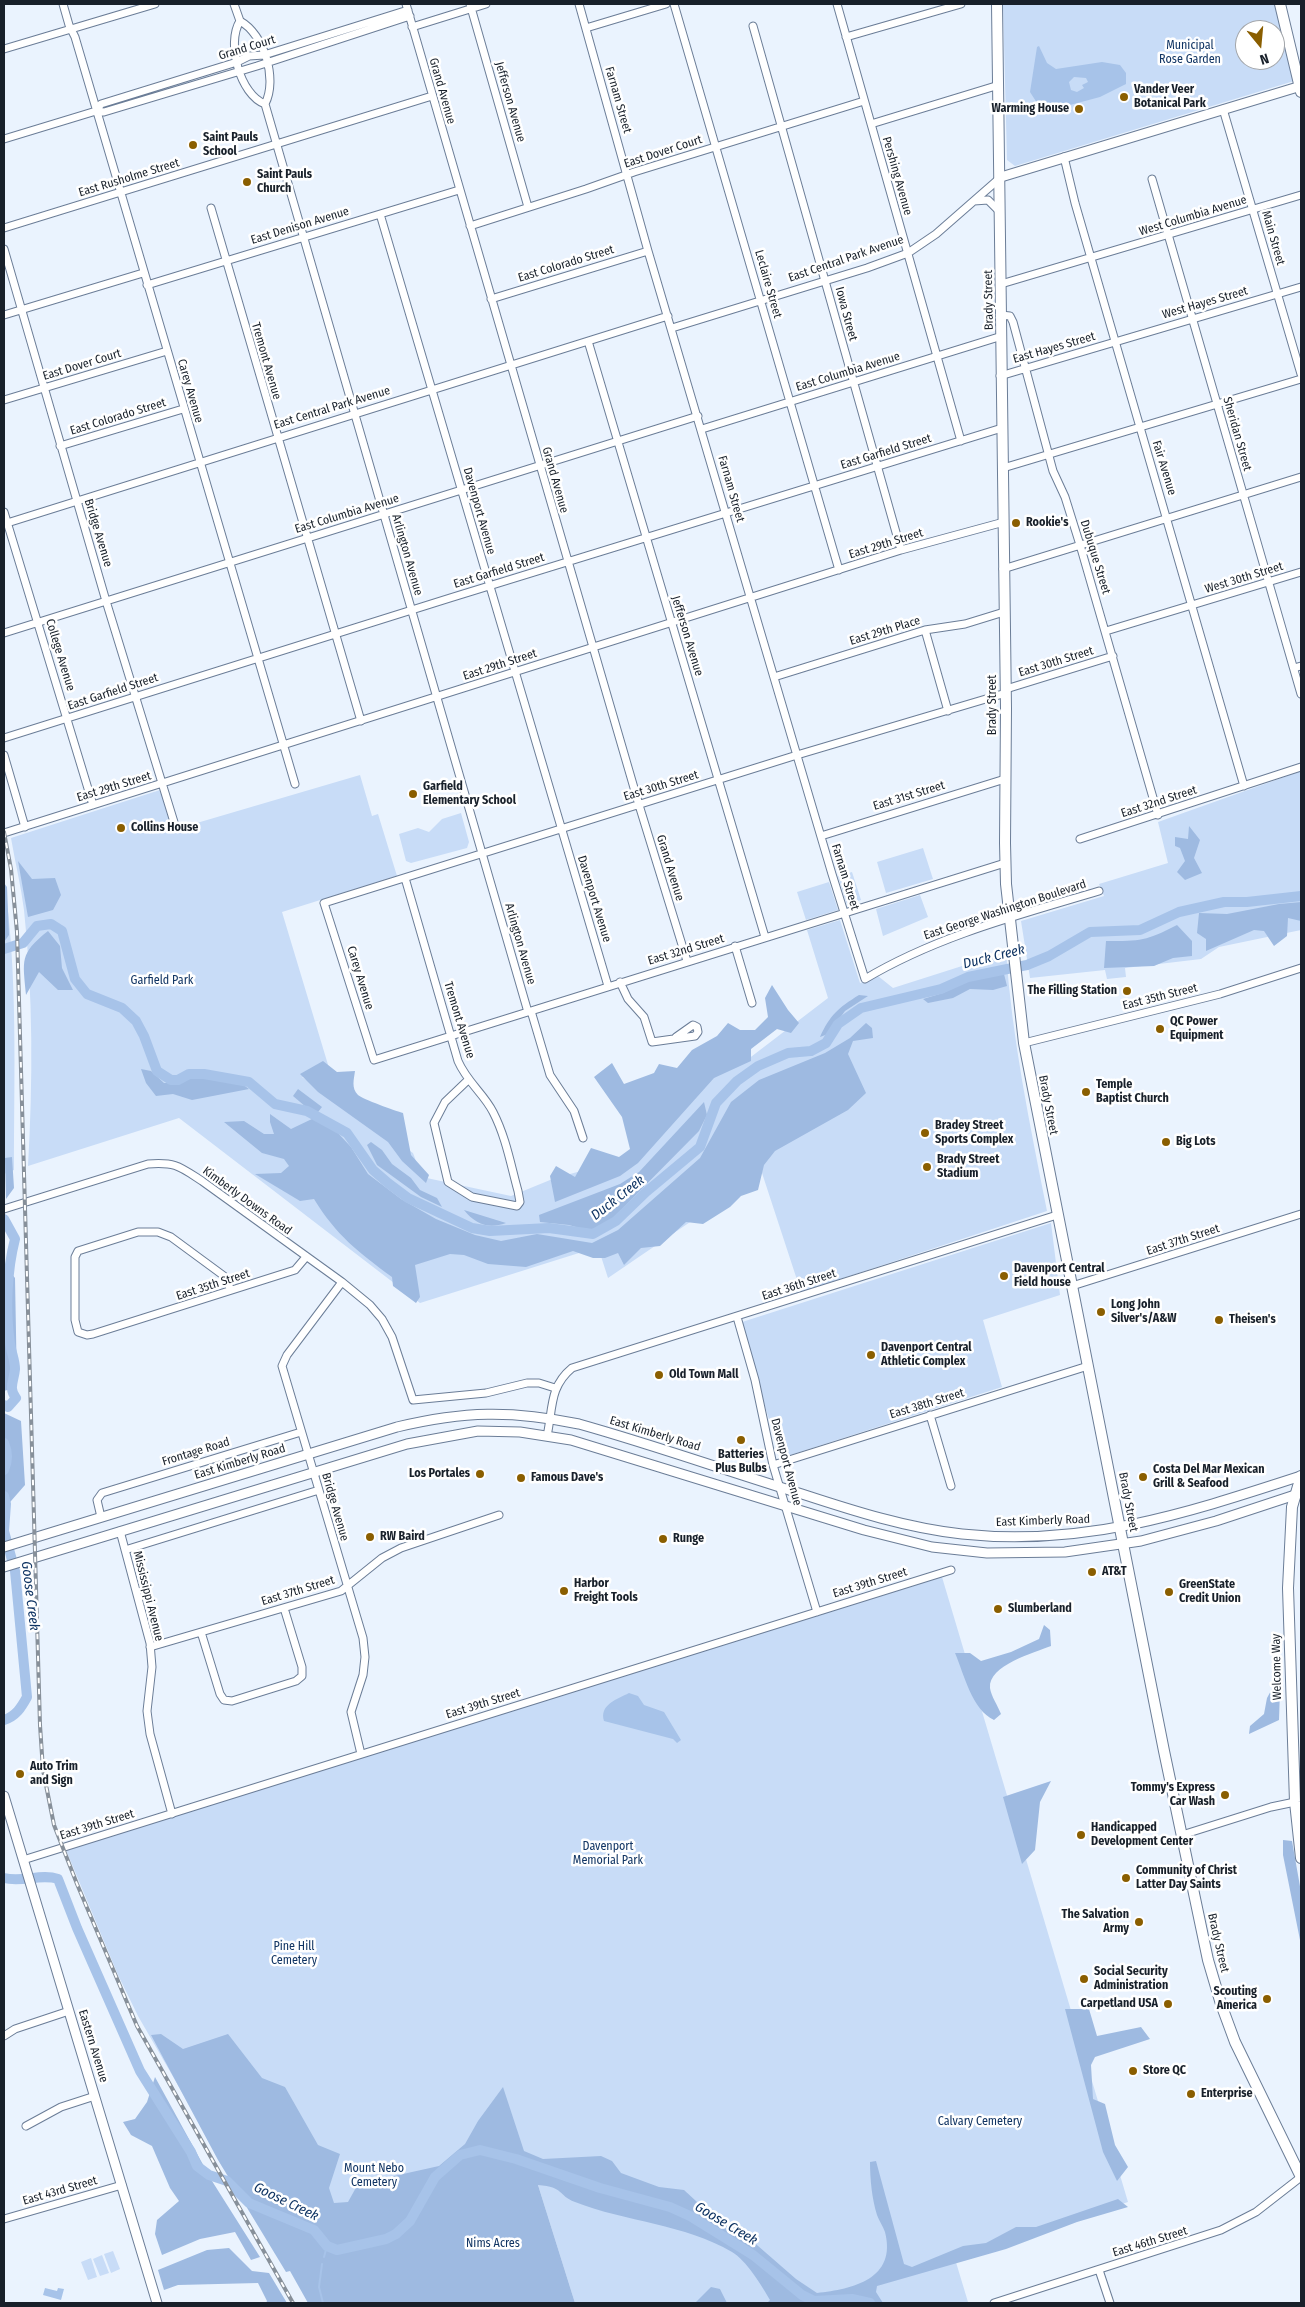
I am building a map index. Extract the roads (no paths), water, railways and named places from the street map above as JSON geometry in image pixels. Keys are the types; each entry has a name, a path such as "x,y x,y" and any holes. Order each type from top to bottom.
{"highway":[{"name":"Brady Street","path":"997,4 1001,177 1002,336 1000,376 1004,468 1005,863 1024,1043 1204,1942 1220,2004 1248,2071 1301,2177"},
{"path":"1280,4 1301,88"},
{"name":"Welcome Way","path":"1301,1476 1288,1562 1295,1802 1301,1858"}],"main road":[{"name":"East Central Park Avenue","path":"1001,177 1223,108 1301,88"},
{"name":"East Kimberly Road","path":"4,1547 397,1427 462,1414 511,1413 551,1418 621,1436 872,1516 919,1528 963,1534 1013,1536 1067,1534 1121,1527 1158,1520 1205,1507 1301,1476"},
{"path":"4,1567 407,1444 453,1434 501,1431 571,1440 902,1540 932,1547 987,1553 1039,1554 1124,1544 1179,1532 1298,1494"},
{"name":"Eastern Avenue","path":"4,1796 157,2303"}],"street":[{"name":"Carey Avenue","path":"63,4 295,784"},
{"path":"4,49 154,4"},
{"name":"Arlington Avenue","path":"234,4 240,21 254,32 265,58 269,94 265,104 352,415 384,514 529,1011 550,1075 574,1111 583,1138"},
{"path":"412,27 470,6 486,4"},
{"name":"Farnam Street","path":"579,4 648,250 797,756 865,979"},
{"path":"586,28 666,4"},
{"name":"Leclaire Street","path":"674,4 839,570"},
{"name":"Pershing Avenue","path":"837,4 936,356 962,441"},
{"path":"846,37 961,4"},
{"name":"Jefferson Avenue","path":"470,6 528,207"},
{"name":"Grand Avenue","path":"408,10 510,366 639,805 687,961"},
{"name":"Grand Court","path":"4,139 96,111 104,112 408,10"},
{"path":"240,21 234,30 233,40 238,66 250,94 265,104"},
{"name":"Iowa Street","path":"753,26 901,550"},
{"name":"Grand Court","path":"238,66 249,56 265,58"},
{"path":"871,124 999,85"},
{"name":"East Rusholme Street","path":"4,228 432,96"},
{"name":"East Dover Court","path":"470,226 634,172 864,101"},
{"name":"Main Street","path":"1223,108 1301,374"},
{"name":"Fair Avenue","path":"1064,157 1115,342 1193,605 1244,786"},
{"name":"East Central Park Avenue","path":"672,328 908,253 936,234 1001,177"},
{"name":"Sheridan Street","path":"1152,180 1268,582 1297,667 1301,694"},
{"name":"East Denison Avenue","path":"147,285 459,190"},
{"name":"West Columbia Avenue","path":"1091,258 1301,195"},
{"path":"972,202 988,200 1000,212"},
{"name":"Tremont Avenue","path":"211,208 306,539 336,633 361,721"},
{"name":"Davenport Avenue","path":"380,214 608,986"},
{"name":"Bridge Avenue","path":"4,250 76,502 174,822"},
{"name":"East Colorado Street","path":"491,299 648,250"},
{"path":"1001,284 1091,258"},
{"path":"4,315 143,273"},
{"name":"West Hayes Street","path":"1115,342 1301,287"},
{"name":"Dubuque Street","path":"1001,315 1008,315 1012,319 1049,454 1080,545 1158,814"},
{"name":"East Central Park Avenue","path":"6,524 668,316"},
{"name":"East Columbia Avenue","path":"702,429 1002,336"},
{"name":"Jefferson Avenue","path":"588,341 765,937"},
{"name":"East Hayes Street","path":"1000,376 1115,342"},
{"name":"East Dover Court","path":"4,400 167,351"},
{"path":"1004,468 1301,379"},
{"name":"East Colorado Street","path":"60,446 183,409"},
{"name":"East Columbia Avenue","path":"4,634 228,562 698,416"},
{"name":"East Garfield Street","path":"4,738 336,633 1002,428"},
{"path":"1003,569 1301,477"},
{"name":"College Avenue","path":"4,512 6,524 68,718 93,805"},
{"name":"East 29th Street","path":"4,833 901,550 1004,522"},
{"name":"West 30th Street","path":"1193,605 1301,572"},
{"path":"1106,631 1193,605"},
{"name":"East 29th Place","path":"774,677 925,630 965,624 1004,612"},
{"path":"925,630 948,710"},
{"name":"East 30th Street","path":"324,903 948,710 1113,656"},
{"path":"4,755 25,826"},
{"name":"East 32nd Street","path":"1080,839 1301,767"},
{"name":"East 31st Street","path":"821,836 1005,778"},
{"name":"East 32nd Street","path":"374,1060 1005,863"},
{"name":"Tremont Avenue","path":"406,878 458,1061 468,1080 493,1111 500,1127 520,1202 515,1206 505,1205 464,1193 448,1182 434,1123 445,1102 468,1080"},
{"name":"East George Washington Boulevard","path":"865,979 897,960 930,945 1099,891"},
{"name":"Carey Avenue","path":"324,903 374,1060"},
{"path":"735,946 752,1003"},
{"name":"East 35th Street","path":"1024,1043 1220,994 1301,969"},
{"path":"620,982 628,999 644,1017 652,1042 676,1037"},
{"name":"Kimberly Downs Road","path":"4,1209 148,1164 169,1162 202,1181 342,1282 370,1305 382,1319 392,1337 410,1396 416,1401 502,1390 527,1383 540,1383 555,1388"},
{"name":"East 37th Street","path":"1072,1286 1301,1214"},
{"name":"East 36th Street","path":"555,1388 563,1376 572,1368 1057,1215"},
{"name":"East 35th Street","path":"231,1290 224,1276 165,1234 138,1232 78,1250 75,1257 75,1320 78,1332 87,1336 296,1270 306,1257"},
{"name":"Bridge Avenue","path":"342,1282 284,1360 284,1373 363,1638 365,1658 363,1675 351,1712 361,1754"},
{"name":"Davenport Avenue","path":"737,1317 756,1380 773,1465 817,1612"},
{"name":"East 38th Street","path":"773,1465 1088,1366"},
{"path":"547,1436 555,1388"},
{"path":"930,1415 951,1486"},
{"name":"Frontage Road","path":"101,1517 97,1506 99,1495 301,1432"},
{"path":"125,1550 319,1490"},
{"name":"East 37th Street","path":"150,1648 341,1591 382,1558 401,1548 499,1515"},
{"name":"Mississippi Avenue","path":"120,1531 150,1648 152,1667 147,1711 150,1734 172,1814"},
{"name":"East 39th Street","path":"23,1860 951,1570"},
{"path":"201,1632 220,1694 224,1700 232,1701 296,1681 302,1676 302,1667 284,1608"},
{"path":"1182,1835 1270,1807 1295,1802"},
{"path":"4,2036 15,2029 69,2011"},
{"path":"26,2126 61,2107 95,2096"},
{"name":"East 46th Street","path":"994,2303 1221,2230 1256,2212 1301,2177"},
{"name":"East 43rd Street","path":"4,2219 122,2185"},
{"path":"1099,2270 1110,2303"}],"waterway":[{"name":"Duck Creek","path":"4,949 23,943 37,926 51,924 62,931 75,979 87,994 122,1008 136,1021 144,1036 157,1071 171,1080 178,1080 189,1074 204,1074 249,1082 275,1104 307,1111 347,1133 373,1170 408,1198 472,1228 490,1231 549,1228 593,1234 616,1221 646,1192 700,1147 716,1103 737,1081 758,1066 788,1053 811,1051 826,1043 838,1024 861,1008 941,989 968,977 1027,965 1049,956 1090,932 1140,930 1179,912 1224,902 1247,902 1301,896"},
{"name":"Goose Creek","path":"4,1219 15,1239 10,1264 7,1304 8,1331 15,1366 12,1391 16,1398 8,1407 4,1405"},
{"name":"Goose Creek","path":"4,1443 7,1456 4,1470"},
{"name":"Goose Creek","path":"4,1496 6,1504 4,1531 15,1571 27,1697 18,1711 4,1720"},
{"name":"Goose Creek","path":"4,1878 52,1877 58,1879 77,1928 140,2071 191,2152 197,2166 209,2175 227,2181 249,2203 314,2230 327,2246 337,2250 386,2239 396,2234 410,2221 435,2177 460,2155 480,2150 516,2159 600,2188 670,2207 690,2216 753,2255 802,2295 814,2301 852,2299 870,2303"},
{"path":"324,2257 327,2246"},
{"path":"322,2264 319,2287 323,2303"}],"railway":[{"path":"4,832 11,869 17,932 40,1725 43,1770 54,1825 137,2026 293,2303"}],"place":[{"name":"Vander Veer Botanical Park","path":"1124,97"},
{"name":"Warming House","path":"1079,109"},
{"name":"Saint Pauls School","path":"193,145"},
{"name":"Saint Pauls Church","path":"247,182"},
{"name":"Rookie's","path":"1016,523"},
{"name":"Garfield Elementary School","path":"413,794"},
{"name":"Collins House","path":"121,828"},
{"name":"The Filling Station","path":"1127,991"},
{"name":"QC Power Equipment","path":"1160,1029"},
{"name":"Temple Baptist Church","path":"1086,1092"},
{"name":"Bradey Street Sports Complex","path":"925,1133"},
{"name":"Big Lots","path":"1166,1142"},
{"name":"Brady Street Stadium","path":"927,1167"},
{"name":"Davenport Central Field house","path":"1004,1276"},
{"name":"Long John Silver's/A&W","path":"1101,1312"},
{"name":"Theisen's","path":"1219,1320"},
{"name":"Davenport Central Athletic Complex","path":"871,1355"},
{"name":"Old Town Mall","path":"659,1375"},
{"name":"Batteries Plus Bulbs","path":"741,1440"},
{"name":"Los Portales","path":"480,1474"},
{"name":"Costa Del Mar Mexican Grill & Seafood","path":"1143,1477"},
{"name":"Famous Dave's","path":"521,1478"},
{"name":"RW Baird","path":"370,1537"},
{"name":"Runge","path":"663,1539"},
{"name":"AT&T","path":"1092,1572"},
{"name":"Harbor Freight Tools","path":"564,1591"},
{"name":"GreenState Credit Union","path":"1169,1592"},
{"name":"Slumberland","path":"998,1609"},
{"name":"Auto Trim and Sign","path":"20,1774"},
{"name":"Tommy's Express Car Wash","path":"1225,1795"},
{"name":"Handicapped Development Center","path":"1081,1835"},
{"name":"Community of Christ Latter Day Saints","path":"1126,1878"},
{"name":"The Salvation Army","path":"1139,1922"},
{"name":"Social Security Administration","path":"1084,1979"},
{"name":"Scouting America","path":"1267,1999"},
{"name":"Carpetland USA","path":"1168,2004"},
{"name":"Store QC","path":"1133,2071"},
{"name":"Enterprise","path":"1191,2094"}],"park label":[{"name":"Municipal Rose Garden","path":"1190,53"},
{"name":"Garfield Park","path":"162,981"},
{"name":"Davenport Memorial Park","path":"608,1854"},
{"name":"Pine Hill Cemetery","path":"294,1954"},
{"name":"Calvary Cemetery","path":"980,2122"},
{"name":"Mount Nebo Cemetery","path":"374,2176"},
{"name":"Nims Acres","path":"493,2244"}]}
